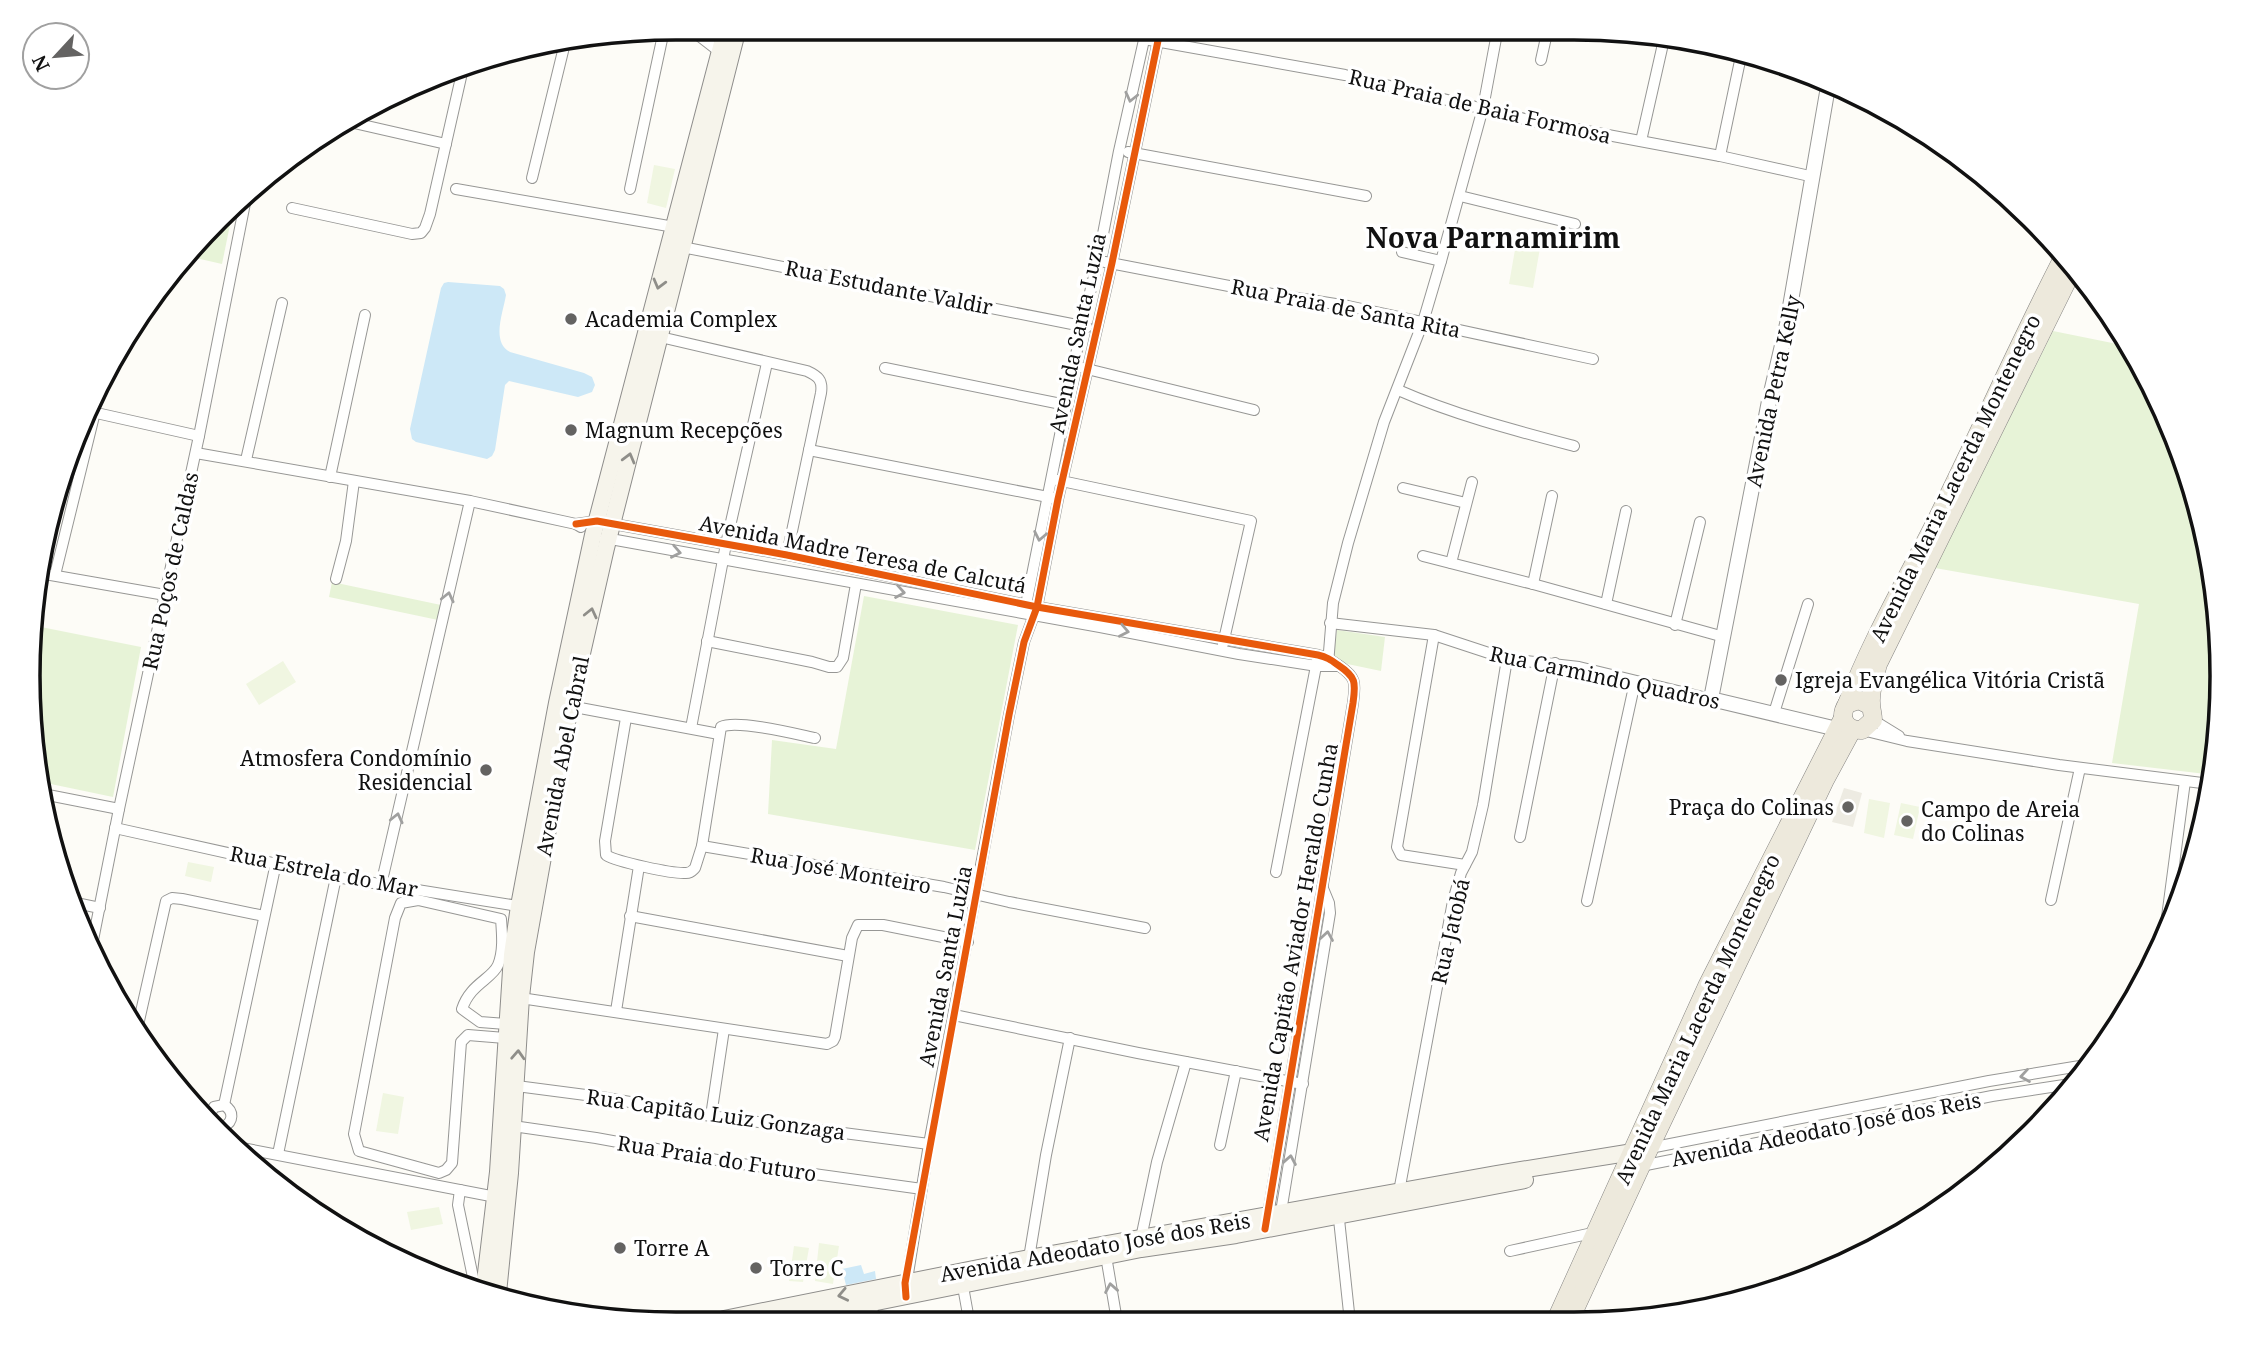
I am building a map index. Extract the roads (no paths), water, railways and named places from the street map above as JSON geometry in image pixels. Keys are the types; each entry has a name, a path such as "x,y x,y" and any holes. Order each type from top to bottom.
{"main road":[{"name":"Avenida Abel Cabral","path":"653,335 682,247 680,228 692,153 723,40"},
{"name":"Avenida Abel Cabral","path":"488,1283 493,1272 513,1126 506,1031 526,953 526,908 563,704 723,40"},
{"name":"Avenida Maria Lacerda Montenegro","path":"1855,720 1858,675 2059,266"},
{"name":"Avenida Maria Lacerda Montenegro","path":"1560,1312 1597,1232 1637,1159 1872,689 1878,664 2070,279"},
{"name":"Avenida Abel Cabral","path":"502,1198 514,997"},
{"name":"Avenida Maria Lacerda Montenegro","path":"1573,1312 1637,1159"},
{"name":"Avenida Adeodato José dos Reis","path":"962,1279 1029,1258 1140,1244 1637,1159"},
{"name":"Avenida Adeodato José dos Reis","path":"832,1312 871,1305 906,1290 1106,1256 1140,1244"},
{"name":"Avenida Abel Cabral","path":"493,1272 496,1285"},
{"name":"Avenida Adeodato José dos Reis","path":"798,1312 871,1305"}],"street":[{"path":"704,40 720,52"},
{"name":"Avenida Santa Luzia","path":"1057,480 1073,367 1144,40"},
{"name":"Avenida Santa Luzia","path":"906,1290 929,1144 1024,642 1057,480 1089,369 1157,40"},
{"name":"Rua Praia de Baia Formosa","path":"1177,40 1345,75 1568,128 1720,156 1814,177"},
{"path":"1276,872 1323,661 1337,584 1384,422 1423,322 1460,196 1483,108 1496,40"},
{"path":"1541,60 1545,40"},
{"path":"630,189 662,41"},
{"path":"1641,141 1662,47"},
{"path":"533,178 563,50"},
{"path":"1720,156 1740,62"},
{"path":"292,208 419,234 425,228 430,214 461,78"},
{"name":"Avenida Petra Kelly","path":"1711,699 1769,401 1787,324 1827,94"},
{"path":"359,124 446,144"},
{"path":"1119,151 1366,195"},
{"path":"456,189 680,228"},
{"path":"1460,196 1575,224"},
{"name":"Rua Poços de Caldas","path":"95,932 200,436 244,210"},
{"name":"Rua Estudante Valdir","path":"682,247 1097,329"},
{"path":"1402,252 1441,261"},
{"name":"Rua Praia de Santa Rita","path":"1098,260 1260,292 1348,306 1593,359"},
{"path":"247,458 282,303"},
{"path":"331,474 365,315"},
{"path":"653,335 795,368 820,379 822,385 787,555"},
{"path":"691,728 726,544 767,363"},
{"path":"1073,367 1254,410"},
{"path":"885,368 1067,399 1082,397"},
{"path":"1398,390 1479,421 1574,446"},
{"path":"98,413 200,436"},
{"path":"87,439 50,575 165,595"},
{"path":"809,450 1053,498"},
{"name":"Avenida Madre Teresa de Calcutá","path":"196,451 247,458 354,481 470,501 603,530 723,561 856,584 1224,638 1323,661"},
{"path":"1057,480 1251,521 1222,650"},
{"path":"336,579 346,541 354,481"},
{"path":"1451,563 1472,482"},
{"path":"1403,488 1466,503"},
{"path":"1533,584 1552,496"},
{"path":"381,885 470,501"},
{"path":"1606,604 1626,511"},
{"path":"1675,625 1700,522"},
{"name":"Avenida Madre Teresa de Calcutá","path":"603,530 726,544 787,555 1222,650 1323,661"},
{"path":"1423,556 1724,637"},
{"path":"707,641 837,667 843,658 856,584"},
{"path":"1774,713 1808,604"},
{"name":"Rua Carmindo Quadros","path":"1331,623 1434,635 1507,659 1535,664 1555,663 1774,713 1855,720 1907,741 2080,768 2201,783"},
{"path":"1434,635 1397,850 1401,855 1465,865"},
{"name":"Rua Jatobá","path":"1399,1199 1453,901 1472,852 1483,804 1507,659"},
{"name":"Avenida Capitão Aviador Heraldo Cunha","path":"1273,1222 1291,1082 1355,691 1354,679 1346,669 1323,661"},
{"path":"1520,836 1555,663"},
{"path":"1587,901 1635,681"},
{"path":"563,704 719,734"},
{"path":"626,718 607,828 604,849 606,855 639,866 688,873 695,867 702,846 722,727 734,724 816,738"},
{"path":"2051,900 2080,768"},
{"path":"2168,900 2185,781"},
{"path":"51,796 119,808"},
{"name":"Rua Estrela do Mar","path":"115,828 336,877 526,908"},
{"name":"Rua José Monteiro","path":"702,846 1145,928"},
{"path":"223,1105 276,863"},
{"path":"616,1011 639,866"},
{"path":"278,1154 336,877"},
{"name":"Avenida Capitão Aviador Heraldo Cunha","path":"1273,1222 1303,1084 1330,913 1322,886"},
{"path":"140,1017 166,901 172,898 182,899 264,916"},
{"path":"418,900 501,919 502,941 498,967 472,989 462,1009 480,1022 506,1031 468,1035 461,1042 452,1163 446,1170 439,1173 359,1151 354,1134 395,918 401,903 418,900"},
{"path":"83,905 100,908"},
{"path":"630,916 848,956"},
{"path":"514,997 799,1042 830,1043 835,1037 855,927 862,924 883,925 968,942"},
{"path":"954,1015 1303,1084"},
{"path":"711,1116 724,1029"},
{"path":"1029,1258 1046,1155 1070,1038"},
{"path":"1140,1244 1157,1163 1186,1062"},
{"name":"Avenida Adeodato José dos Reis","path":"1637,1159 1754,1129 1989,1081 2074,1068"},
{"path":"2066,1069 2068,1075"},
{"path":"1220,1145 1236,1071"},
{"name":"Avenida Adeodato José dos Reis","path":"1637,1159 1756,1142 2060,1085"},
{"name":"Rua Capitão Luiz Gonzaga","path":"509,1086 929,1144"},
{"path":"212,1110 214,1107 223,1105"},
{"path":"223,1105 231,1112 232,1117 225,1125"},
{"name":"Rua Praia do Futuro","path":"513,1126 728,1162 922,1189"},
{"path":"1754,1129 1756,1142"},
{"path":"252,1150 502,1198"},
{"path":"460,1190 458,1205 473,1278"},
{"path":"1338,1210 1349,1312"},
{"path":"1510,1251 1597,1232"},
{"path":"1106,1256 1115,1312"},
{"path":"962,1279 968,1312"}],"water":[{"path":"448,282 500,286 506,295 500,326 504,347 510,352 584,373 592,377 595,385 592,392 578,397 509,381 505,385 495,450 487,459 412,439 410,429 441,288"},
{"path":"861,1265 864,1274 875,1271 876,1279 846,1285 842,1269"}],"place":[{"name":"Academia Complex","path":"571,319"},
{"name":"Magnum Recepções","path":"571,430"},
{"name":"Igreja Evangélica Vitória Cristã","path":"1781,680"},
{"name":"Atmosfera Condomínio Residencial","path":"486,770"},
{"name":"Praça do Colinas","path":"1848,807"},
{"name":"Campo de Areia do Colinas","path":"1907,821"},
{"name":"Torre A","path":"620,1248"},
{"name":"Torre C","path":"756,1268"}],"district":[{"name":"Nova Parnamirim","path":"1493,237"}]}
